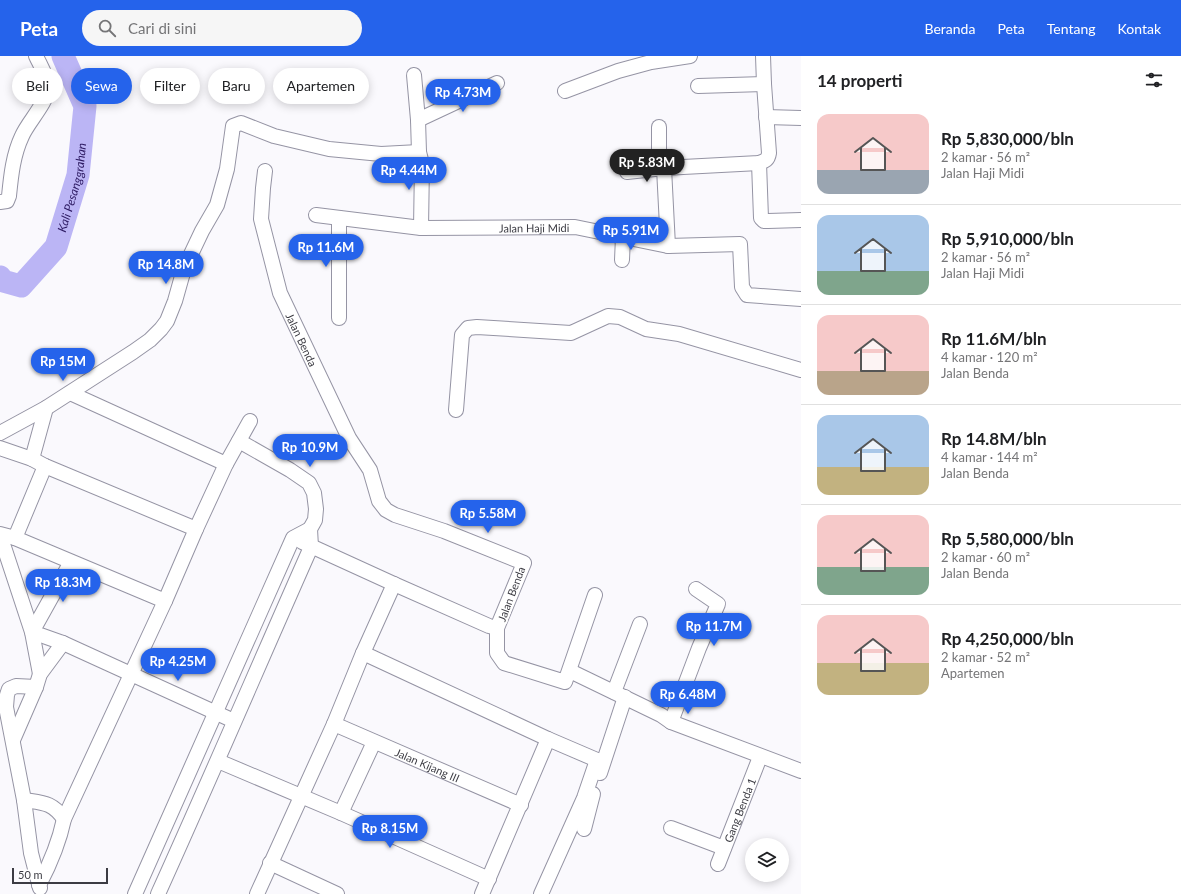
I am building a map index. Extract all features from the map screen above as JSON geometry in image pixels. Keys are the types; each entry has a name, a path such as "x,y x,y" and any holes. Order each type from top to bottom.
{"street":[{"path":"0,202 7,201 9,196 15,151 22,135 46,96 48,87 46,79 36,56"},
{"path":"565,91 618,70 652,62 690,56"},
{"path":"627,172 662,168 759,163 766,161 769,153 763,56"},
{"path":"414,75 419,152 422,164 421,228"},
{"path":"418,120 497,83"},
{"path":"698,86 764,84"},
{"path":"766,117 801,118"},
{"path":"0,433 70,393 150,340 161,329 167,321 175,301 184,269 202,231 217,205 227,169 233,126 241,123 274,136 329,149 381,154 419,152"},
{"path":"659,127 668,246"},
{"path":"759,163 761,218 764,221 801,220"},
{"name":"Jalan Benda","path":"265,171 262,218 280,293 349,438 370,470 379,501 386,510 395,515 444,531 524,563 498,628 497,653 504,662 565,682 570,671"},
{"name":"Jalan Haji Midi","path":"316,215 421,228 575,227 668,246 740,244 742,287 747,295 801,299"},
{"path":"339,218 339,318"},
{"path":"622,260 623,236"},
{"path":"456,410 462,335 468,328 477,326 571,334 608,316 620,317 646,329 679,334 801,370"},
{"path":"70,393 226,464"},
{"path":"32,459 46,408"},
{"path":"40,890 61,833 64,819 165,600 196,528 226,464 240,442 250,421"},
{"path":"135,894 294,538 310,529 315,520 316,509 314,492 309,483 290,470 240,442"},
{"path":"0,448 32,459 45,466 196,528"},
{"path":"15,538 45,466"},
{"path":"158,894 218,761 311,546 310,529"},
{"path":"0,534 15,538 165,600"},
{"path":"0,534 32,632 38,680"},
{"path":"294,538 489,626 498,628"},
{"path":"32,632 71,562"},
{"path":"257,894 334,724 363,653 394,584"},
{"path":"671,722 699,648 718,604 696,590"},
{"path":"595,595 570,671 620,694 661,715 671,722 801,772"},
{"path":"584,829 640,624"},
{"path":"32,632 63,643 234,721"},
{"path":"13,740 38,680 63,643"},
{"path":"363,653 548,739 597,760 584,798 541,894"},
{"path":"38,680 9,689 6,707 24,800 31,853 40,890"},
{"name":"Jalan Kijang III","path":"334,724 521,805"},
{"path":"482,894 548,739"},
{"path":"341,813 374,742"},
{"name":"Gang Benda 1","path":"718,864 760,757"},
{"path":"218,761 341,813 489,879"},
{"path":"24,800 50,805 58,811 64,819"},
{"path":"671,828 724,848"},
{"path":"270,863 337,894"}],"waterway":[{"name":"Kali Pesanggrahan","path":"0,277 3,281 21,286 56,247 78,175 85,106 63,56"}]}
